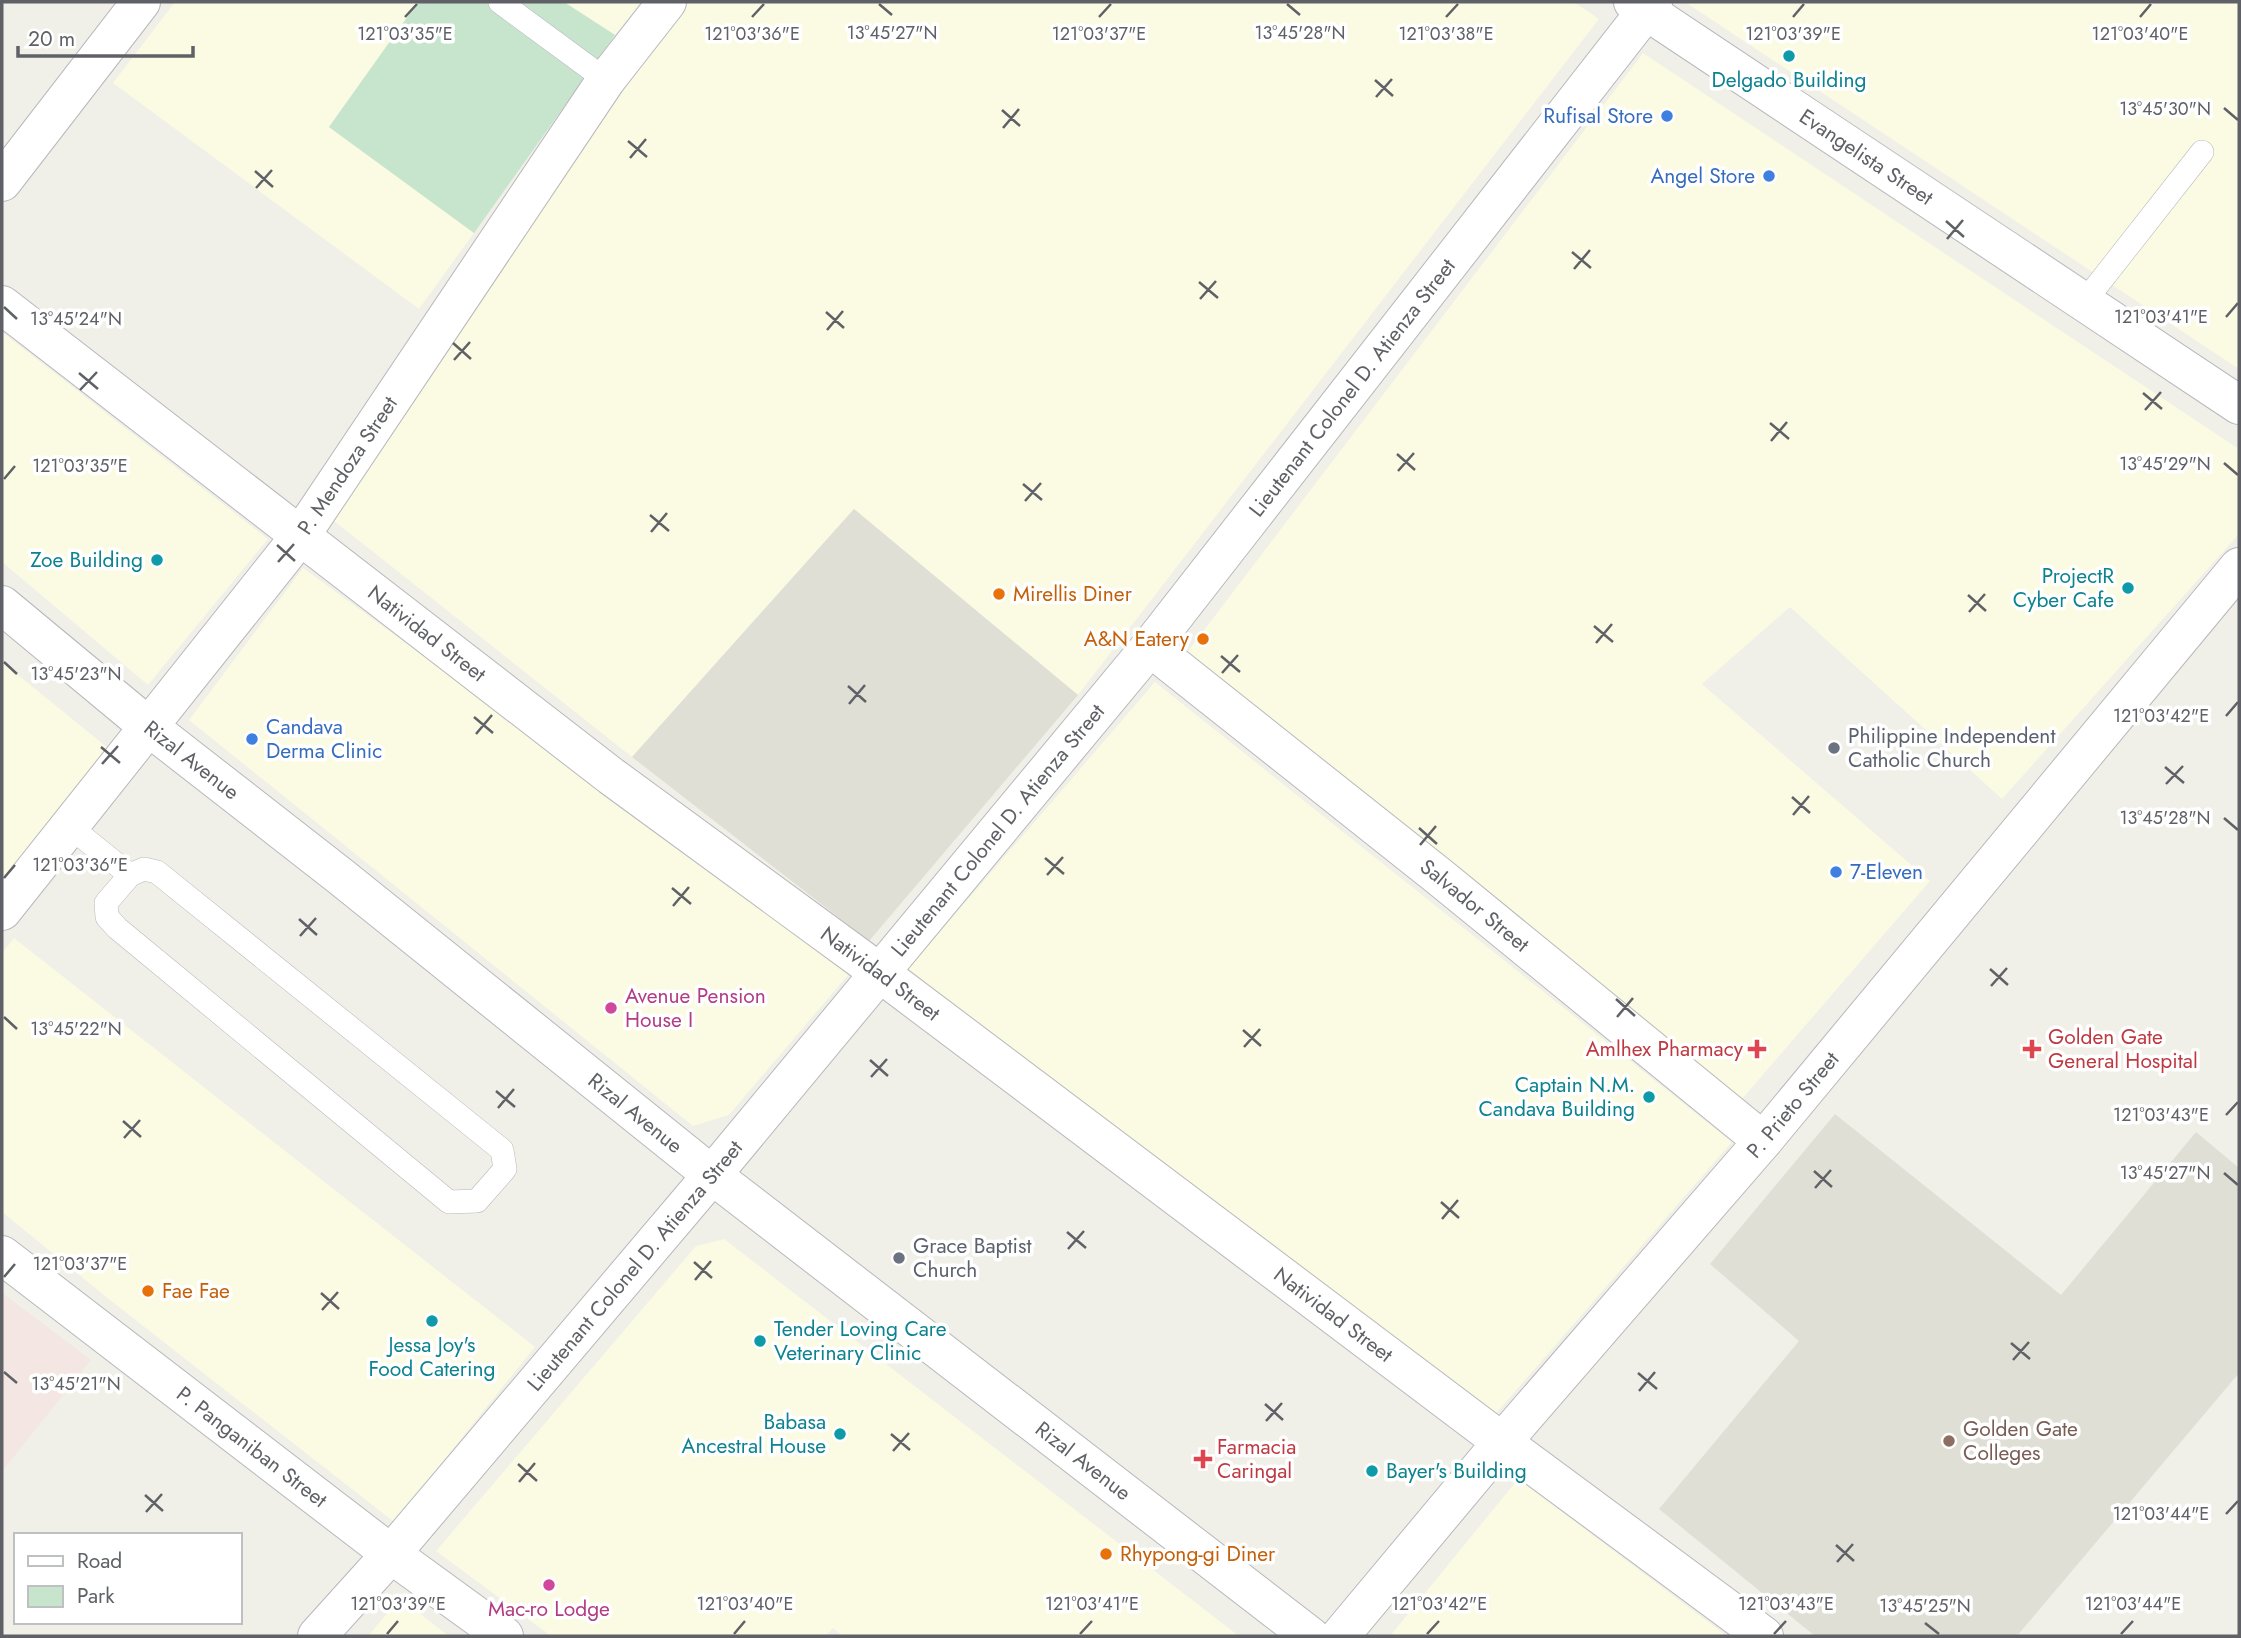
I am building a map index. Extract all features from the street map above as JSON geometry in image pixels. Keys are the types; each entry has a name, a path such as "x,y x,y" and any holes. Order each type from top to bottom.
{"street":[{"path":"2,182 141,2"},
{"name":"P. Mendoza Street","path":"2,911 301,535 606,80 667,2"},
{"name":"Evangelista Street","path":"1644,5 2239,405"},
{"name":"Lieutenant Colonel D. Atienza Street","path":"317,1636 391,1554 712,1175 1150,647 1644,5"},
{"name":"Natividad Street","path":"2,304 611,776 880,973 1764,1636"},
{"name":"P. Prieto Street","path":"1339,1636 1502,1442 1763,1140 2239,567"},
{"name":"Rizal Avenue","path":"2,605 149,727 712,1175 1310,1636"},
{"name":"Salvador Street","path":"1150,647 1441,878 1763,1140"},
{"name":"P. Panganiban Street","path":"2,1255 391,1554 504,1636"}],"lane":[{"path":"500,2 606,80"},
{"path":"2085,301 2202,152"},
{"path":"69,826 130,875"},
{"path":"144,869 157,872 502,1150 505,1168 477,1201 449,1202 117,928 107,917 106,903 130,875 144,869"}],"shaded area":[{"path":"175,2 418,2 329,127 474,233 419,309 113,83"},
{"path":"564,2 641,2 615,35"},
{"path":"688,2 1574,2 1599,19 1078,695 854,509 632,757 319,509"},
{"path":"2239,2 2239,369 1688,4"},
{"path":"1643,53 2239,449 2239,534 2002,799 1790,607 1702,684 1930,881 1742,1099 1185,655"},
{"path":"2,332 268,539 148,685 2,562"},
{"path":"854,509 1078,695 869,941 632,757"},
{"path":"303,568 853,969 729,1115 693,1126 189,720"},
{"path":"2,662 107,747 2,879"},
{"path":"1155,682 1732,1142 1492,1418 901,977"},
{"path":"14,938 535,1347 394,1522 2,1212 2,953"},
{"name":"Golden Gate Colleges","path":"1835,1114 2061,1295 2196,1132 2239,1168 2239,1373 2017,1636 1815,1636 1659,1509 1799,1341 1710,1264"},
{"path":"724,1239 1239,1636 843,1636 833,1628 826,1636 551,1636 436,1551 696,1246"},
{"path":"2,1293 91,1360 2,1471"},
{"path":"1518,1479 1727,1636 1390,1636"},
{"path":"400,1598 449,1636 368,1636"}],"green space":[{"path":"418,2 564,2 615,35 474,233 329,127"}],"place":[{"name":"Delgado Building","path":"1789,56"},
{"name":"Rufisal Store","path":"1667,116"},
{"name":"Angel Store","path":"1769,176"},
{"name":"Zoe Building","path":"157,560"},
{"name":"ProjectR Cyber Cafe","path":"2128,588"},
{"name":"Mirellis Diner","path":"999,594"},
{"name":"A&N Eatery","path":"1203,639"},
{"name":"Candava Derma Clinic","path":"252,739"},
{"name":"Philippine Independent Catholic Church","path":"1834,748"},
{"name":"7-Eleven","path":"1836,872"},
{"name":"Avenue Pension House I","path":"611,1008"},
{"name":"Amlhex Pharmacy","path":"1757,1049"},
{"name":"Golden Gate General Hospital","path":"2032,1049"},
{"name":"Captain N.M. Candava Building","path":"1649,1097"},
{"name":"Grace Baptist Church","path":"899,1258"},
{"name":"Fae Fae","path":"148,1291"},
{"name":"Jessa Joy's Food Catering","path":"432,1321"},
{"name":"Tender Loving Care Veterinary Clinic","path":"760,1341"},
{"name":"Babasa Ancestral House","path":"840,1434"},
{"name":"Golden Gate Colleges","path":"1949,1441"},
{"name":"Farmacia Caringal","path":"1203,1459"},
{"name":"Bayer's Building","path":"1372,1471"},
{"name":"Rhypong-gi Diner","path":"1106,1554"},
{"name":"Mac-ro Lodge","path":"549,1585"}]}
